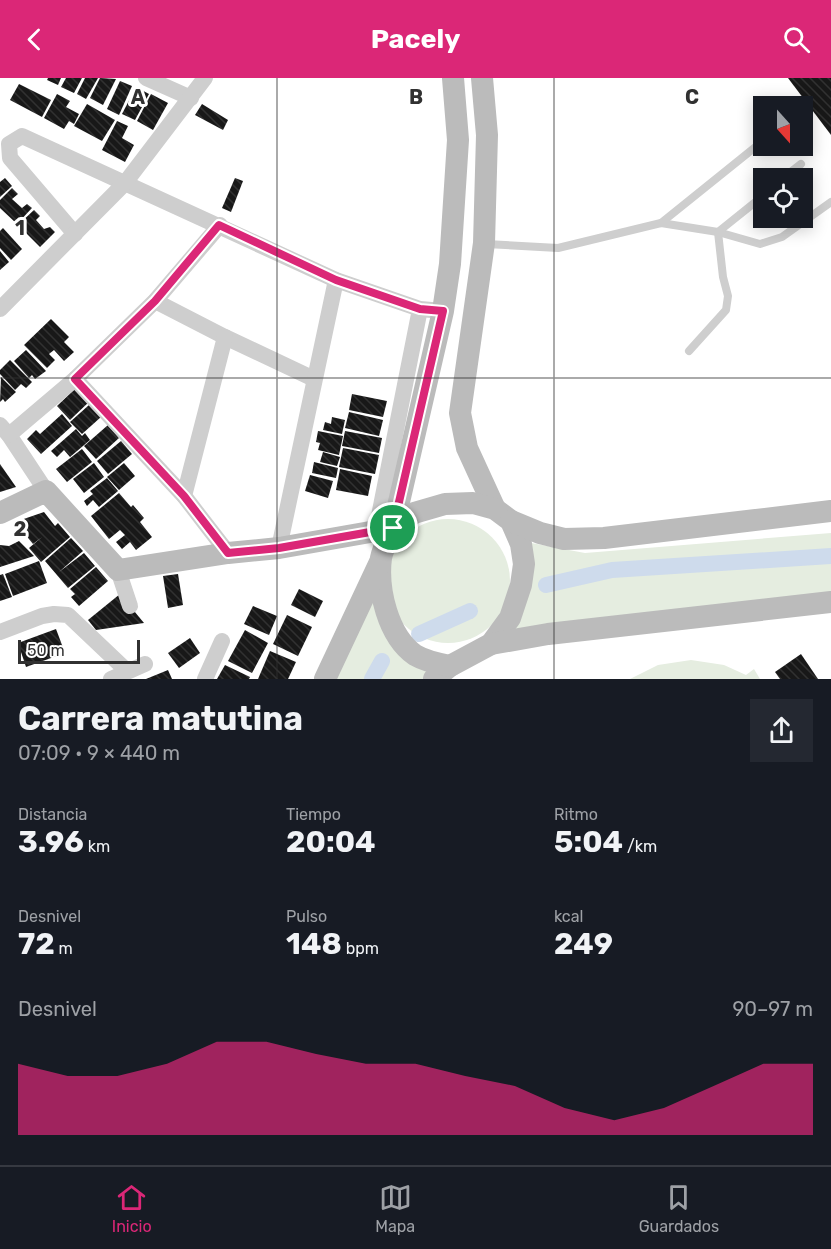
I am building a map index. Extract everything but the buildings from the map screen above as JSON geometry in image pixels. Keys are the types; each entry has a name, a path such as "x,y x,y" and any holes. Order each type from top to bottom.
{"main road":[{"path":"453,78 458,140 450,264 443,311 384,529 381,558 382,587 388,622 401,642 416,656 442,673 491,644 548,634 831,602"},
{"path":"482,78 486,135 484,243 460,413 467,448 521,544 524,564 521,585 510,618 491,644"},
{"path":"0,513 46,491 118,570 228,553 279,548 384,529 414,513 445,504 473,503 540,533 564,539 604,538 831,511"},
{"path":"325,679 381,558"}],"street":[{"path":"146,78 191,99"},
{"path":"0,309 125,183 205,78"},
{"path":"75,234 10,158 9,144 22,136 336,280 420,309 443,311"},
{"path":"46,491 5,430 75,379 155,301 219,225"},
{"path":"279,548 336,280"},
{"path":"155,301 225,338 314,379"},
{"path":"384,529 420,309"},
{"path":"184,496 225,338"},
{"path":"75,379 184,496 228,553"},
{"path":"118,570 130,606"},
{"path":"0,632 42,616 68,615 128,671"},
{"path":"205,679 222,641"},
{"path":"111,679 145,664"}],"lane":[{"path":"661,223 753,149"},
{"path":"796,168 801,164"},
{"path":"484,243 558,248 661,223 718,232 760,244 782,237 831,202"},
{"path":"718,232 753,204"},
{"path":"689,351 726,310 728,296 723,277 718,232"}],"shaded area":[{"path":"448,519 472,523 492,537 506,557 510,581 506,605 492,625 472,639 448,643 424,639 404,625 390,605 386,581 390,557 404,537 424,523"},
{"path":"831,533 831,599 504,634 526,542 585,553"},
{"path":"375,588 435,670 423,679 333,679"},
{"path":"691,660 724,665 746,675 754,669 760,679 630,679 658,665"}],"waterway":[{"path":"546,585 612,570 831,556"},
{"path":"419,634 470,611"},
{"path":"372,679 382,661"}],"route":[{"path":"219,225 336,280 420,309 443,311 393,528 279,548 228,553 184,496 75,379 155,301 219,225"}]}
